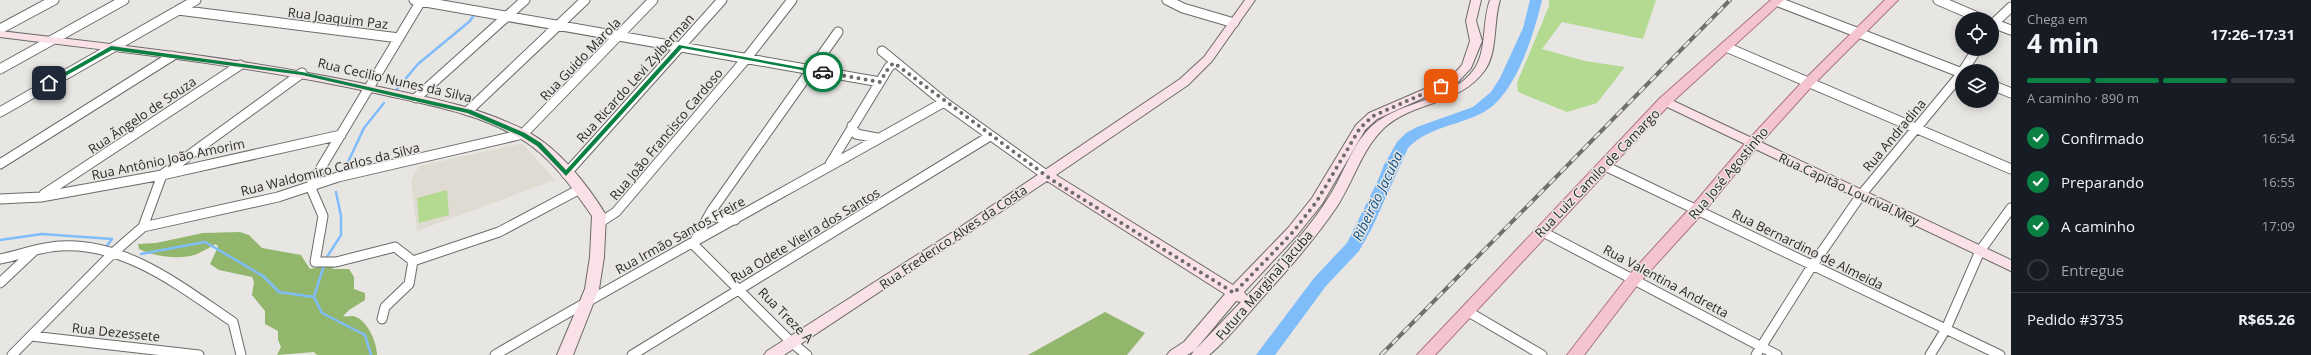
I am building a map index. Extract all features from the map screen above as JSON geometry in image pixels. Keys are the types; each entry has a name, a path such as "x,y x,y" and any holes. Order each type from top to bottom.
{"main road":[{"name":"Rua José Agostinho","path":"1575,355 1634,279 1697,210 1753,143 1809,82 1892,0"},
{"name":"Rua Luiz Camilo de Camargo","path":"1425,355 1665,101 1777,1"}],"street":[{"path":"0,29 54,0"},
{"path":"0,69 124,0"},
{"path":"0,112 196,0"},
{"path":"460,7 468,0"},
{"path":"416,98 525,0"},
{"path":"468,111 585,0"},
{"name":"Rua Guido Marola","path":"523,134 653,0"},
{"name":"Rua Ricardo Levi Zylberman","path":"566,174 722,0"},
{"name":"Rua João Francisco Cardoso","path":"599,223 616,212 746,59 792,0"},
{"path":"1167,0 1183,8 1234,23"},
{"name":"Rua Frederico Alves da Costa","path":"772,355 1046,175 1184,82 1208,59 1250,0"},
{"name":"Futura Marginal Jacuba","path":"1175,355 1189,346 1234,293 1293,232 1317,201 1360,128 1373,116 1454,80 1467,66 1476,41 1471,21 1476,0"},
{"path":"1938,0 1966,12"},
{"path":"413,261 395,247 336,262 318,263 314,260 321,236 323,216 310,186 399,38 417,1 460,7 880,82"},
{"name":"Futura Marginal Jacuba","path":"1199,355 1211,345 1250,302 1307,236 1332,204 1371,133 1386,121 1465,85 1481,68 1488,42 1491,1"},
{"path":"1777,1 1955,69"},
{"path":"1999,18 2011,7"},
{"name":"Rua Joaquim Paz","path":"178,10 399,38"},
{"path":"1999,26 2011,30"},
{"path":"694,244 712,210 838,32"},
{"name":"Rua Cecilio Nunes da Silva","path":"0,34 302,74 416,98 468,111 523,134 539,145 580,189 599,215 593,286 589,300 569,337 565,355"},
{"path":"1726,47 2011,169"},
{"path":"882,51 894,63 944,102 1046,175 1250,302"},
{"path":"0,164 172,56"},
{"path":"830,165 852,126 889,67 894,63"},
{"name":"Rua Ãngelo de Souza","path":"41,197 240,65"},
{"path":"12,355 113,253 143,226 162,175 302,74"},
{"name":"Rua Andradina","path":"1758,351 1812,266 1862,195 1955,82"},
{"path":"1999,88 2011,93"},
{"name":"Rua Capitão Lourival Mey","path":"1665,101 2011,266"},
{"name":"Rua Irmão Santos Freire","path":"495,355 589,300 694,244 877,138 944,102"},
{"path":"852,126 856,134 877,138"},
{"name":"Rua Waldomiro Carlos da Silva","path":"143,226 278,197 338,177 523,134"},
{"name":"Rua Antônio João Amorim","path":"0,199 41,197 162,175 341,135"},
{"name":"Rua Odete Vieira dos Santos","path":"632,355 741,290 990,136"},
{"path":"192,153 204,165"},
{"name":"Rua Bernardino de Almeida","path":"1605,166 2000,355"},
{"path":"79,173 77,186 79,190"},
{"path":"413,261 499,232 580,189"},
{"path":"1930,355 1946,329 1980,251 2011,208"},
{"path":"712,210 714,217 718,219 736,220"},
{"name":"Rua Valentina Andretta","path":"1541,231 1634,279 1758,351 1777,355"},
{"name":"Rua Treze A","path":"694,244 791,342 807,355"},
{"path":"0,259 35,250 62,246 89,248 113,253 156,270 233,322 241,355"},
{"path":"0,283 35,250"},
{"path":"382,319 385,307 409,284 413,261"},
{"path":"1467,311 1542,355"},
{"name":"Rua Dezessete","path":"31,336 199,355"}],"shaded area":[{"path":"523,144 555,180 417,231 411,180 419,166"}],"green space":[{"path":"1549,0 1656,0 1643,39 1562,22 1542,49 1585,61 1625,67 1597,103 1567,112 1518,92 1517,83 1549,6"},
{"path":"447,190 449,215 419,223 417,198"},
{"path":"240,232 249,235 262,248 301,255 310,269 343,261 332,269 349,269 354,277 354,289 365,293 365,300 349,310 343,316 353,316 358,318 367,326 373,338 377,355 317,355 314,352 277,355 281,347 278,340 278,331 265,324 265,311 252,295 254,282 252,277 219,270 210,264 218,247 216,244 191,256 168,257 145,252 139,249 138,244 156,243 203,233"},
{"path":"1105,312 1145,333 1127,355 1028,355"}],"waterway":[{"name":"Ribeirão Jacuba","path":"1265,355 1320,282 1353,247 1364,228 1386,180 1391,165 1402,145 1411,136 1422,130 1478,110 1496,95 1507,78 1529,28 1536,0"},
{"path":"397,89 418,64 470,21 475,13"},
{"path":"348,162 364,128 384,103"},
{"path":"325,260 341,235 341,216 336,192"},
{"path":"0,240 42,234 112,239 106,247"},
{"path":"141,254 205,242 263,276 279,292 314,297"},
{"path":"314,297 324,265"},
{"path":"314,297 322,313 365,335 371,355"}],"railway":[{"path":"1381,355 1730,0"}],"way so far":[{"path":"823,72 880,82 889,67 894,63 944,102 1052,180 1234,293 1293,232 1317,201 1360,128 1373,116 1441,86"}],"route":[{"path":"49,83 111,48 274,69 339,81 468,111 523,134 539,145 553,158 566,174 681,46 823,72"}]}
